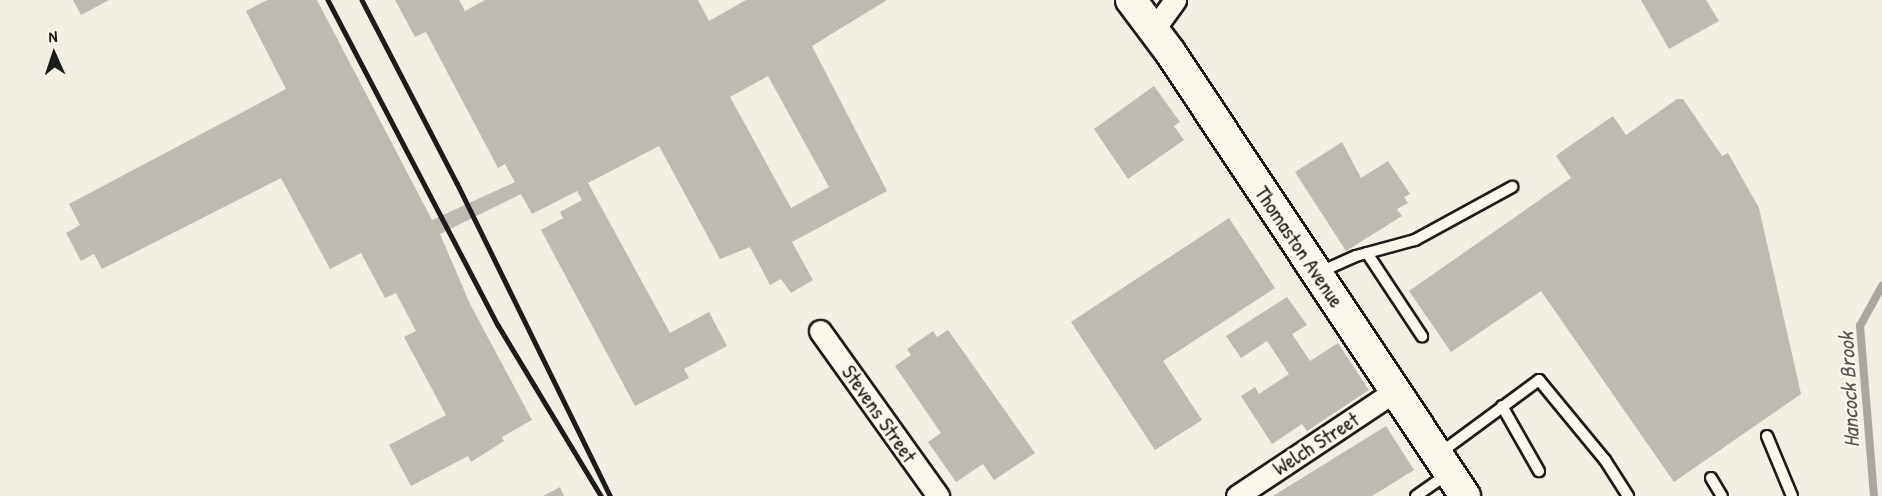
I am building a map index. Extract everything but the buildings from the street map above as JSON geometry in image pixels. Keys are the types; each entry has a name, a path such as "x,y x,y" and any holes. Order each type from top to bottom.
{"main road":[{"name":"Thomaston Avenue","path":"1131,0 1154,29 1450,475"}],"street":[{"path":"1154,29 1176,0"},
{"name":"Stevens Street","path":"820,331 938,496"},
{"name":"Welch Street","path":"1237,496 1395,392"}],"lane":[{"path":"1317,273 1366,253 1415,240 1512,187"},
{"path":"1366,253 1422,336"},
{"path":"1416,496 1450,475 1502,406 1539,380 1605,459 1628,496"},
{"path":"1502,406 1539,471"},
{"path":"1767,436 1792,496"},
{"path":"1711,478 1722,496"}],"waterway":[{"name":"Hancock Brook","path":"1874,496 1860,326 1882,286"}],"railway":[{"path":"328,0 498,325 601,496"},
{"path":"362,0 457,183 610,496"}]}
